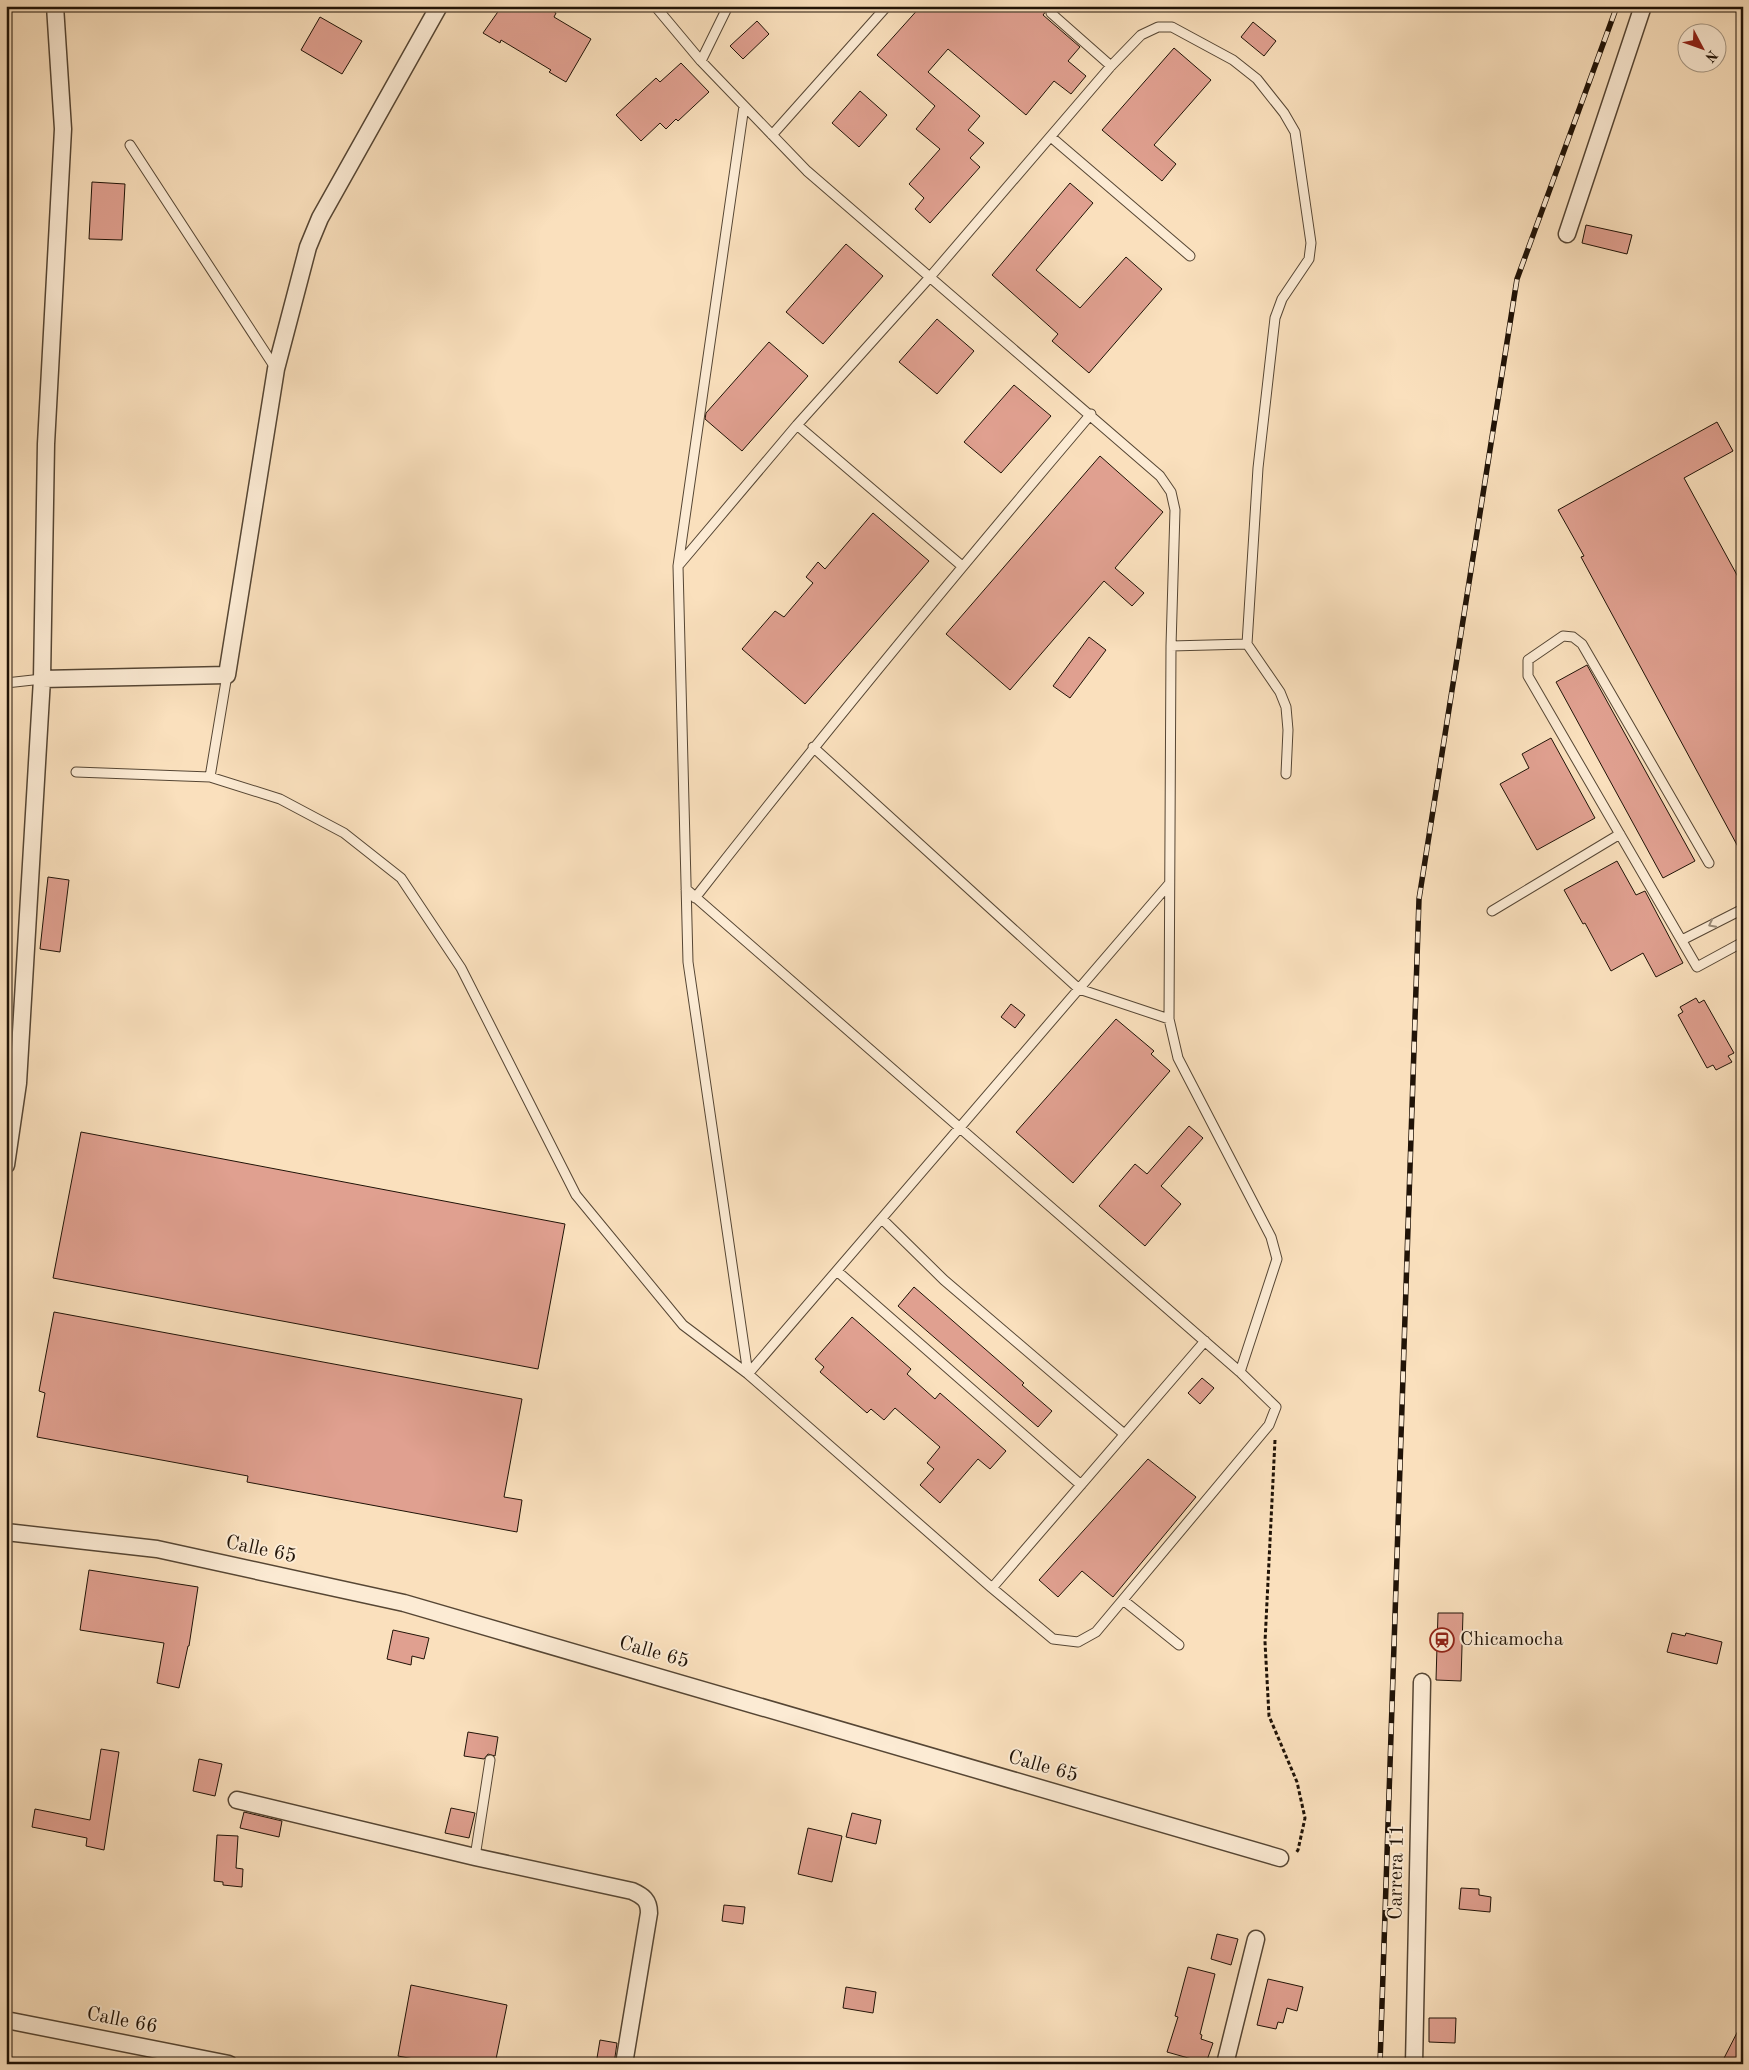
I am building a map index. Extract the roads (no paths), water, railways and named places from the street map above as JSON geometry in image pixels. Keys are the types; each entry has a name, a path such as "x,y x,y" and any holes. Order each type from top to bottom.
{"street":[{"path":"6,1165 18,1083 42,679 46,444 63,129 55,6"},
{"path":"42,679 227,675 276,369 308,248 320,218 439,6"},
{"path":"1567,234 1644,6"},
{"name":"Calle 65","path":"6,1532 157,1549 404,1603 1280,1858"},
{"name":"Carrera 11","path":"1414,2064 1422,1682"},
{"path":"237,1800 474,1857 632,1891 642,1895 649,1903 649,1913 624,2064"},
{"path":"1225,2064 1256,1939"},
{"name":"Calle 66","path":"6,2020 229,2064"}],"lane":[{"path":"655,6 701,61 807,171 1091,414 1160,476 1171,492 1175,510 1171,646 1169,1019 1178,1058 1271,1237 1277,1259 1240,1372"},
{"path":"719,6 724,16"},
{"path":"701,61 728,6"},
{"path":"772,135 887,6"},
{"path":"1051,13 1111,66"},
{"path":"678,566 797,425 930,276 1111,66 1141,35 1158,27 1172,27 1233,60 1257,79 1284,113 1295,132 1311,244 1309,258 1282,299 1275,318 1258,468 1247,644 1280,692 1286,707 1288,730 1286,774"},
{"path":"744,106 678,566 688,962 748,1374"},
{"path":"1051,137 1190,256"},
{"path":"130,145 276,369"},
{"path":"695,898 813,747 962,566 1091,414"},
{"path":"797,425 962,566"},
{"path":"1710,864 1582,644 1573,637 1563,636 1528,660 1528,676 1697,966 1743,942"},
{"path":"1171,646 1247,644"},
{"path":"210,777 227,675"},
{"path":"6,683 42,679"},
{"path":"813,747 1078,988 1169,1019"},
{"path":"76,772 210,777 280,799 344,833 401,878 461,968 576,1194 683,1325 748,1374 992,1588 1053,1639 1078,1642 1096,1632 1123,1600 1269,1425 1276,1407 1205,1341 686,889"},
{"path":"1492,911 1620,834"},
{"path":"748,1374 1169,884"},
{"path":"1682,940 1743,909"},
{"path":"882,1219 944,1280 1123,1433"},
{"path":"837,1271 1080,1484"},
{"path":"992,1588 1123,1433 1205,1341"},
{"path":"1123,1600 1179,1645"},
{"path":"474,1857 490,1760"}],"railway":[{"path":"1380,2064 1419,899 1517,279 1617,6"}],"place":[{"name":"Chicamocha","path":"1442,1640"}]}
